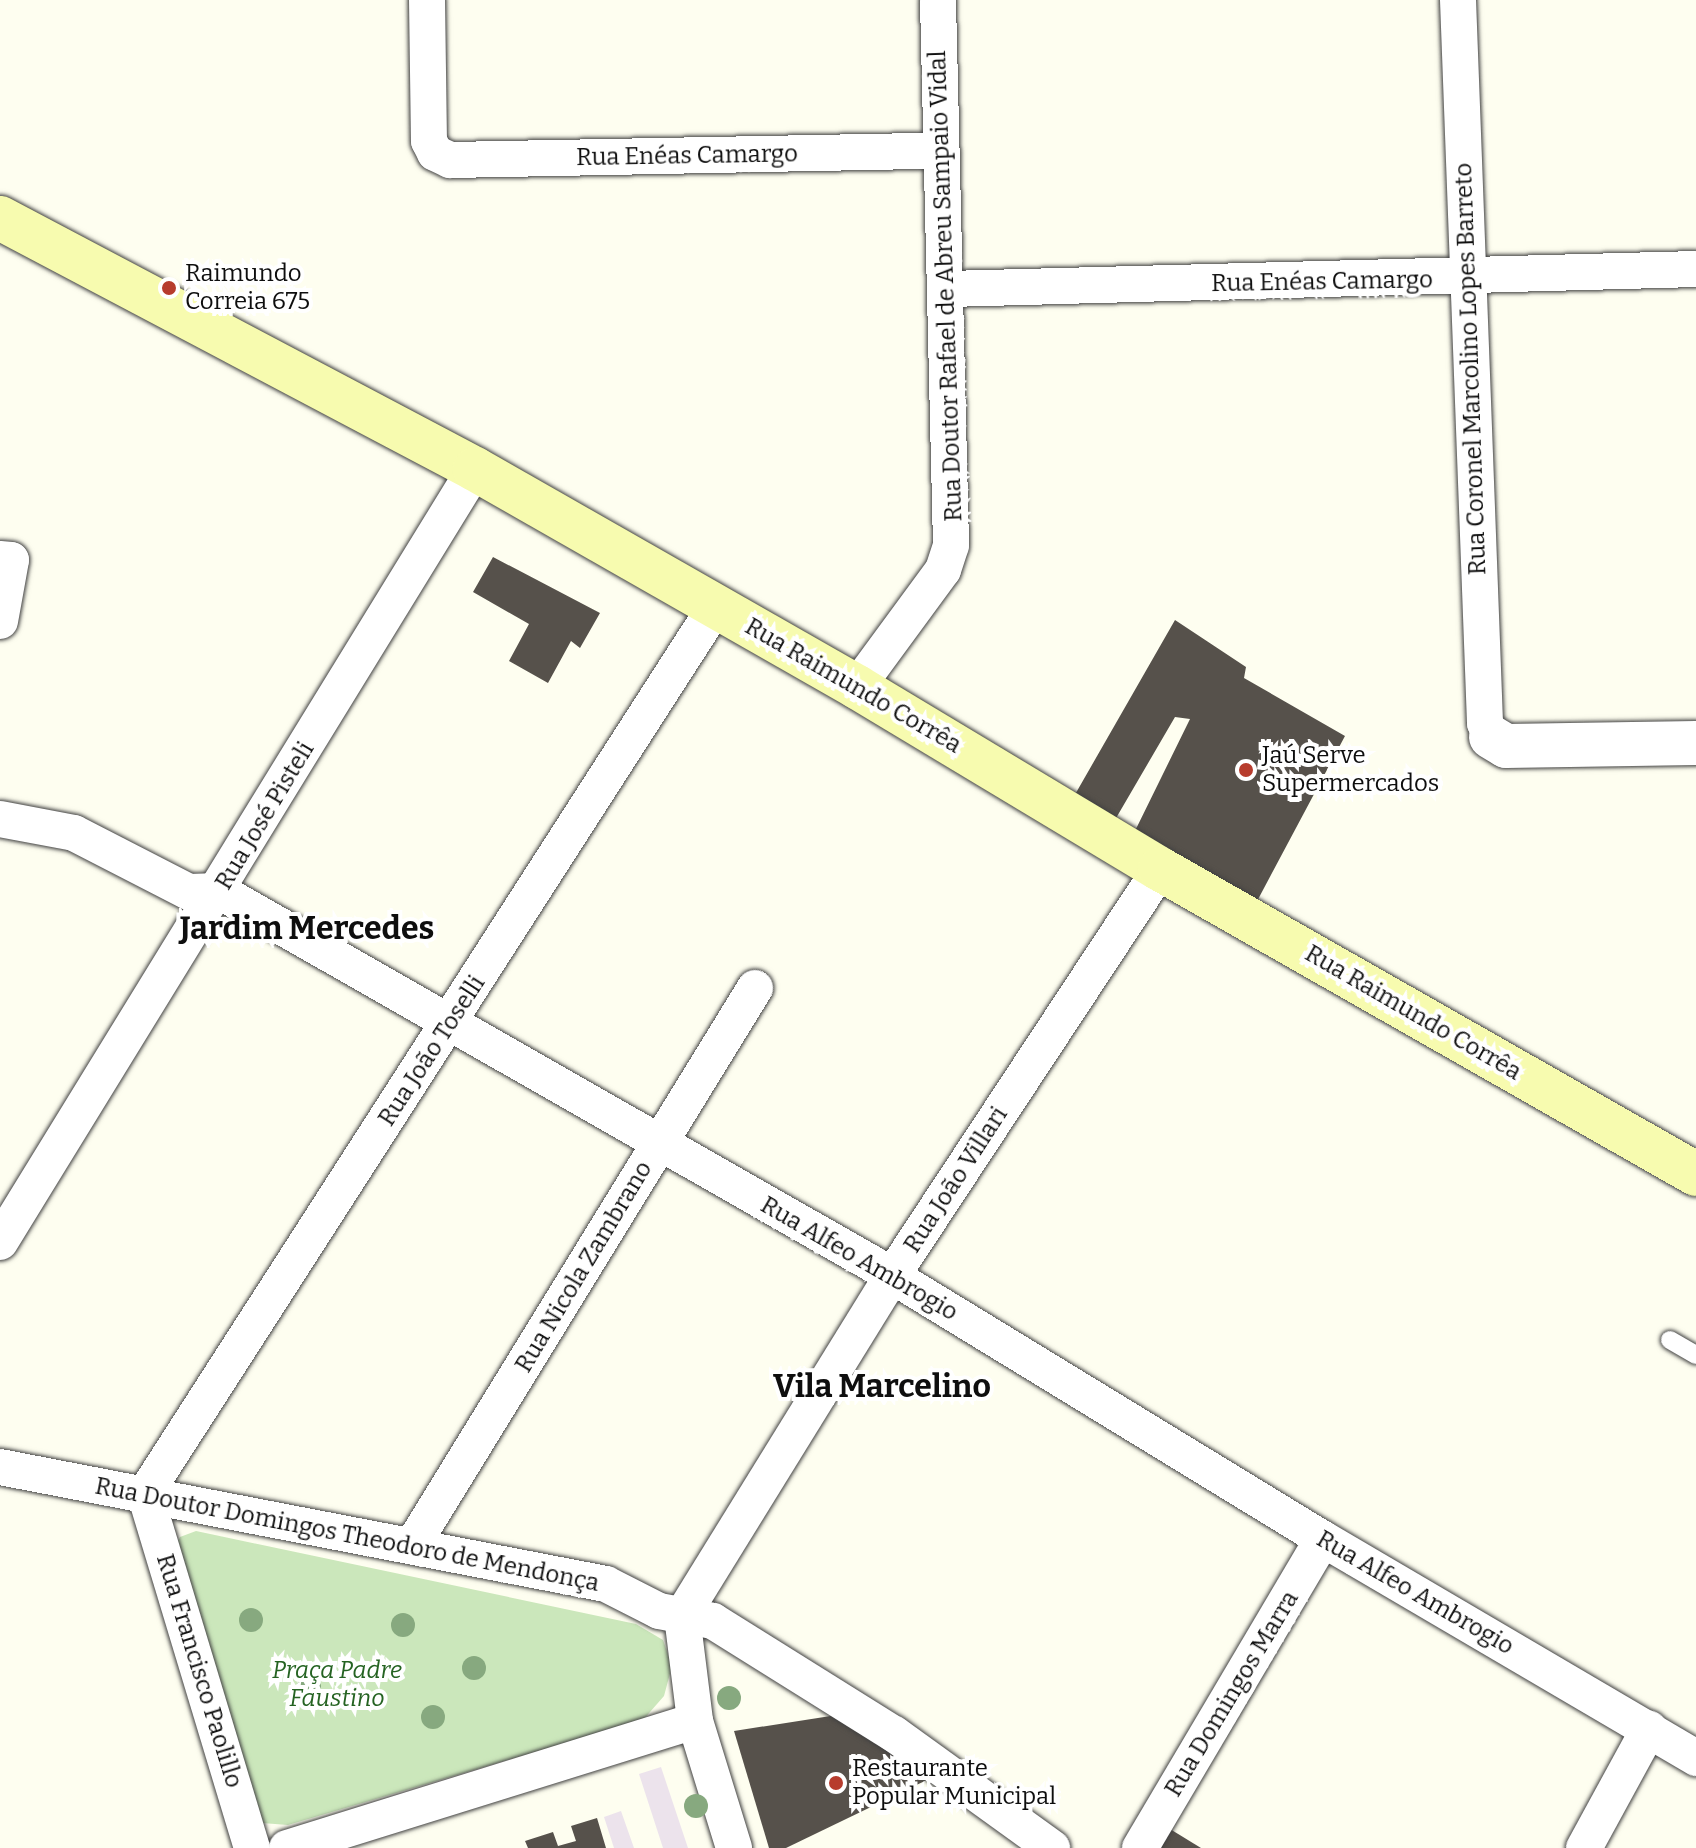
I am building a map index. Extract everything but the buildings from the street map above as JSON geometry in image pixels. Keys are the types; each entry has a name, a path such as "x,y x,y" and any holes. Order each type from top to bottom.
{"main road":[{"name":"Rua Raimundo Corrêa","path":"0,218 475,469 857,687 1160,869 1696,1174"}],"street":[{"name":"Rua Enéas Camargo","path":"427,0 429,141 435,153 450,160 941,151"},
{"name":"Rua Doutor Rafael de Abreu Sampaio Vidal","path":"857,687 943,570 951,545 948,289 938,0"},
{"name":"Rua Coronel Marcolino Lopes Barreto","path":"1458,0 1485,723 1491,737"},
{"name":"Rua Enéas Camargo","path":"948,289 1467,279 1696,269"},
{"name":"Rua José Pisteli","path":"0,1242 219,891 475,469"},
{"path":"0,621 6,559"},
{"name":"Rua João Toselli","path":"145,1494 449,1026 716,606"},
{"path":"1491,737 1506,746 1696,743"},
{"name":"Rua Alfeo Ambrogio","path":"0,819 74,833 189,892 219,891 449,1026 892,1276 1323,1539 1696,1758"},
{"name":"Rua João Villari","path":"682,1616 892,1276 1160,869"},
{"name":"Rua Nicola Zambrano","path":"412,1546 755,988"},
{"name":"Rua Doutor Domingos Theodoro de Mendonça","path":"0,1467 606,1584 659,1611 713,1621 894,1734 1052,1848"},
{"name":"Rua Francisco Paolillo","path":"145,1494 252,1848"},
{"name":"Rua Domingos Marra","path":"1140,1848 1323,1539"},
{"path":"682,1616 695,1721 734,1848"},
{"path":"287,1848 695,1721"},
{"path":"1584,1848 1649,1729"}],"lane":[{"path":"1670,1340 1696,1355"}],"shaded area":[{"path":"661,1767 688,1848 663,1848 639,1774"},
{"path":"621,1811 634,1848 614,1848 604,1817"}],"green space":[{"name":"Praça Padre Faustino","path":"196,1531 636,1624 663,1640 672,1666 664,1696 643,1720 288,1825 262,1823 172,1553 180,1537"}],"place":[{"name":"Raimundo Correia 675","path":"169,288"},
{"name":"Jaú Serve Supermercados","path":"1246,770"},
{"name":"Restaurante Popular Municipal","path":"836,1783"}],"district":[{"name":"Jardim Mercedes","path":"307,928"},
{"name":"Vila Marcelino","path":"882,1386"}]}
